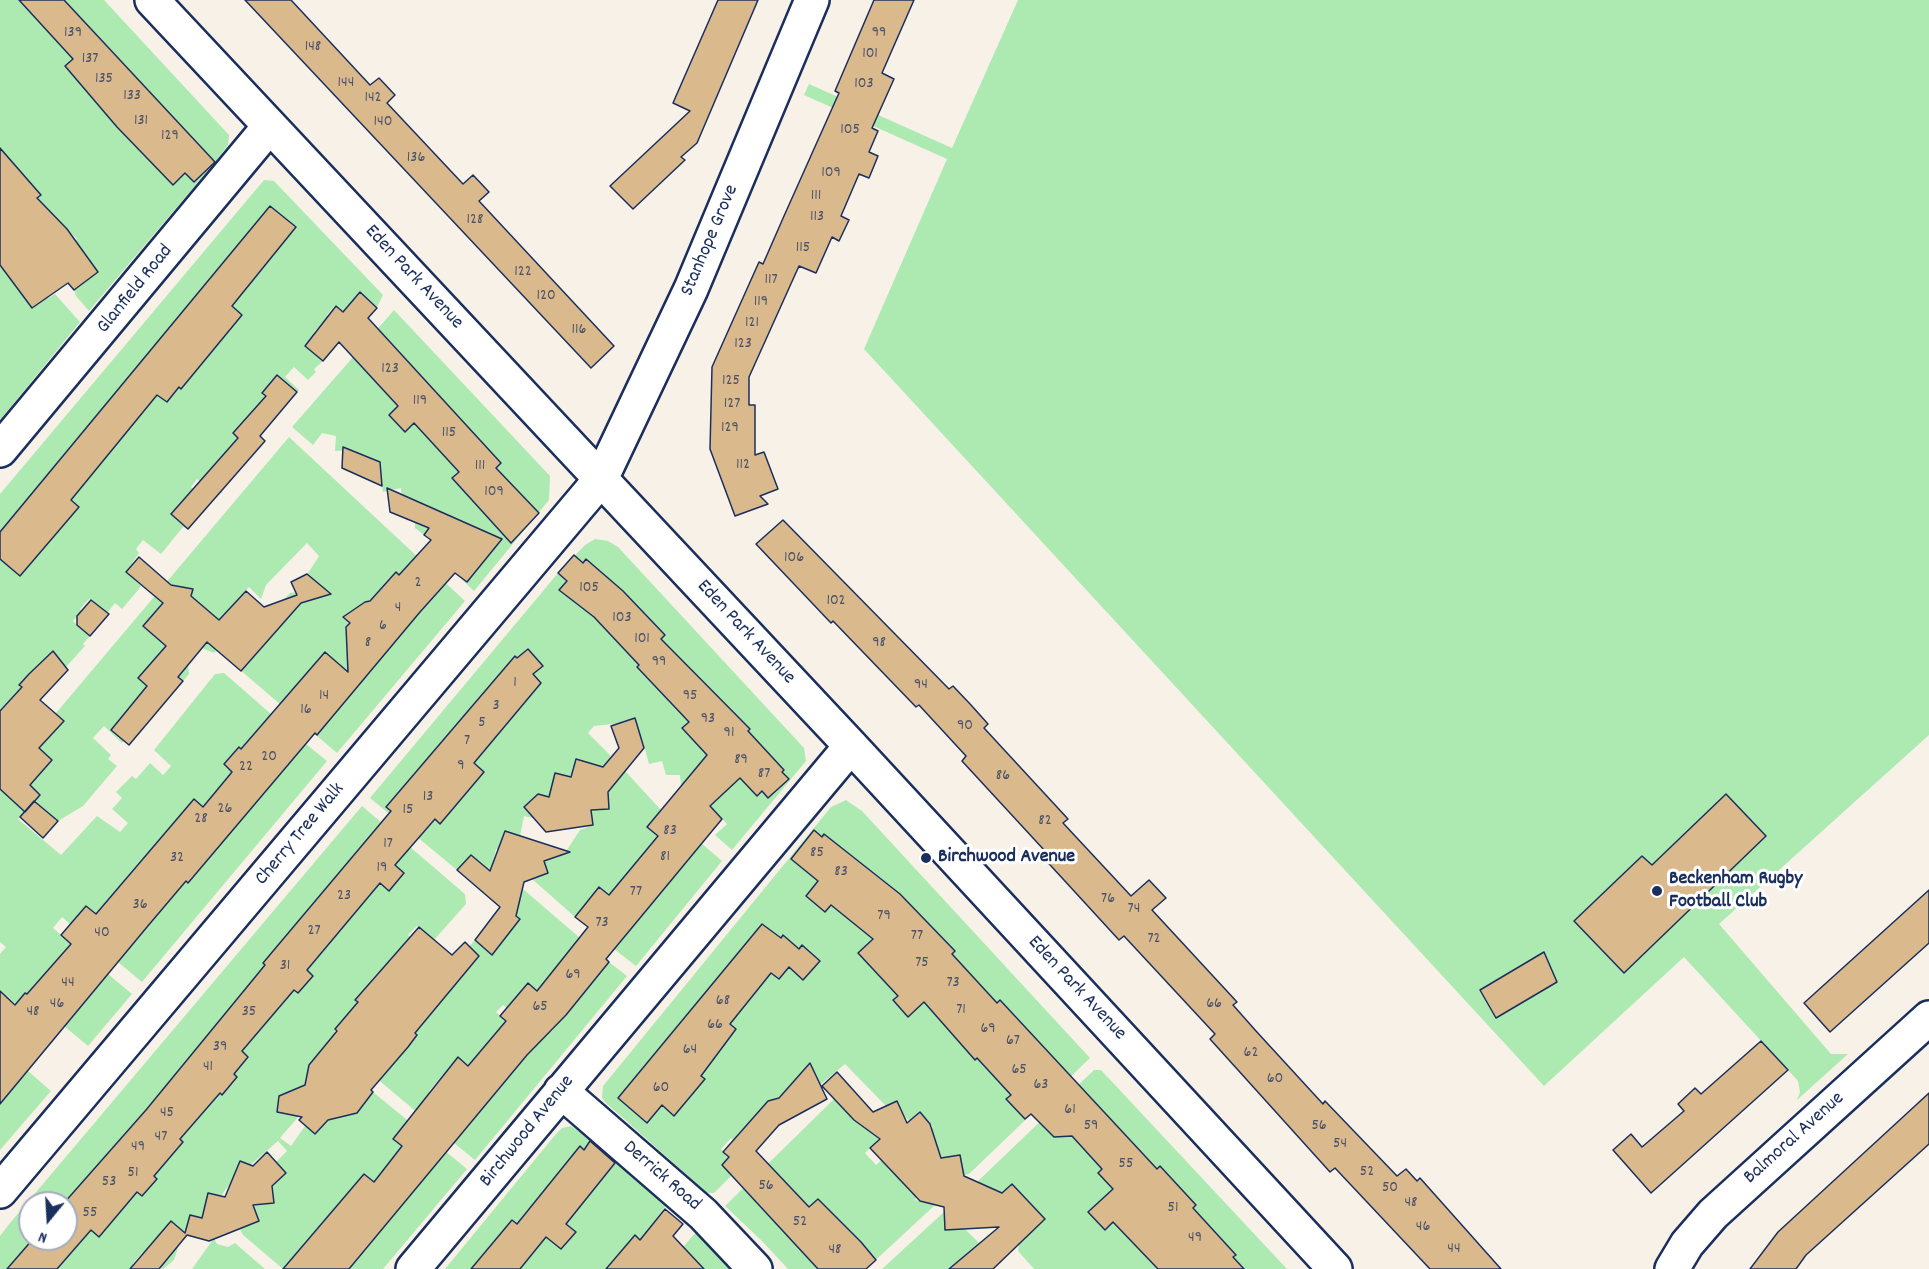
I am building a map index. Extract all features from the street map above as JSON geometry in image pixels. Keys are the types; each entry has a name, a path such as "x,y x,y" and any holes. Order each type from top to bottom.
{"street":[{"name":"Eden Park Avenue","path":"152,0 851,746 1335,1269"},
{"name":"Stanhope Grove","path":"601,479 691,289 812,0"},
{"name":"Glanfield Road","path":"0,450 269,127"},
{"name":"Cherry Tree Walk","path":"0,1191 601,479"},
{"name":"Birchwood Avenue","path":"413,1269 851,746"},
{"name":"Balmoral Avenue","path":"1672,1269 1687,1244 1713,1214 1923,1034"},
{"name":"Derrick Road","path":"561,1091 703,1214 755,1269"}],"green space":[{"path":"0,0 104,0 229,135 228,145 215,162 89,311 76,296 74,290 98,272 52,262 77,239 67,229 51,244 0,149"},
{"path":"1018,0 1929,0 1929,735 1719,924 1831,1054 1848,1054 1797,1100 1800,1092 1798,1081 1684,957 1544,1086 864,349 947,159 804,95 809,84 952,148"},
{"path":"264,180 274,181 383,295 377,307 360,292 350,304 353,320 335,305 327,315 344,330 339,338 322,323 314,332 331,347 305,346 323,361 314,369 316,372 308,380 294,367 285,377 299,390 297,392 277,375 262,393 282,409 233,433 238,438 207,479 223,493 215,493 197,479 191,487 208,502 205,511 196,519 179,505 171,514 188,529 183,527 161,554 143,540 136,549 139,553 126,572 141,586 139,589 122,609 115,603 107,613 89,599 80,609 98,627 81,612 73,621 90,636 83,644 85,646 66,667 51,652 34,668 51,686 50,688 31,672 20,684 26,690 28,714 11,699 3,708 0,721 0,494"},
{"path":"0,265 37,279 49,298 55,294 80,322 0,420"},
{"path":"394,310 550,476 549,500 474,591 454,572 467,582 485,560 439,515 424,535 415,528 422,504 412,499 407,509 402,507 401,488 383,492 381,479 370,480 377,462 353,467 354,450 335,451 336,436 322,433 313,445 292,427"},
{"path":"289,437 465,601 337,753 232,663 270,637 286,620 278,612 292,597 283,600 290,593 296,592 319,556 307,543 266,585 261,599 249,587 238,599 248,613 214,653 202,648 157,610 144,627 188,665 189,674 183,681 165,666 146,669 138,678 165,702 150,721 131,705 120,719 132,730 122,743 104,726 93,738 111,755 108,759 117,766 83,806 58,821 34,801 39,794 17,774 25,812 18,819 61,855 97,816 120,832 128,823 112,809 122,798 116,792 132,776 136,779 150,763 163,775 171,766 154,750 215,674 224,673 271,714 256,731 262,736 224,764 233,772 203,807 194,799 151,852 188,883 306,744 327,761 142,982 118,962 176,892 140,861 125,879 133,885 118,903 111,896 96,914 86,906 70,924 62,917 53,928 71,944 57,960 36,1002 25,993 16,1004 0,991 0,954 6,947 0,942 0,785 57,715 56,713"},
{"path":"595,539 608,541 618,547 804,748 806,761 732,850 715,835 727,824 711,807 682,795 680,775 666,775 662,761 649,764 642,739 627,740 621,723 594,726 588,733 610,755 610,758 593,779 588,763 575,759 569,781 551,797 538,794 524,807 536,819 524,816 520,836 505,831 509,852 496,849 491,871 471,855 457,870 370,798 558,573 585,545"},
{"path":"625,771 661,810 647,827 658,836 609,895 575,917 532,879 548,873 544,861 565,853 580,830 593,825 591,812 586,810 609,809 609,792"},
{"path":"846,800 862,811 1090,1058 969,1174 964,1175 960,1155 942,1158 935,1139 925,1142 923,1136 933,1127 920,1112 910,1121 905,1117 897,1101 886,1106 845,1064 820,1085 767,1101 775,1127 771,1134 753,1118 738,1134 756,1151 748,1153 731,1138 721,1149 737,1165 738,1169 714,1193 707,1193 606,1103 602,1098 603,1086 831,807"},
{"path":"362,806 465,894 466,904 434,940 417,926 408,935 425,950 397,985 380,971 371,980 376,985 366,1008 343,1019 335,1029 331,1070 309,1065 307,1076 314,1080 279,1100 277,1112 299,1116 280,1138 291,1146 305,1126 315,1134 330,1117 360,1109 373,1092 467,1169 383,1269 283,1269 243,1235 240,1229 259,1221 251,1206 273,1203 272,1190 269,1189 271,1167 287,1151 278,1141 231,1182 221,1196 208,1193 203,1218 190,1215 188,1235 170,1221 162,1231 179,1245 174,1260 163,1269 143,1252 133,1263 134,1269 0,1269 0,1236 18,1214 18,1251 78,1251 78,1191 37,1191"},
{"path":"701,843 722,861 636,966 614,949"},
{"path":"523,889 580,938 537,991 528,984 514,1001 551,1032 609,962 627,976 475,1160 454,1143 542,1038 503,1005 496,1012 506,1021 469,1066 458,1057 429,1091 440,1101 425,1119 369,1072 380,1052 395,1063 417,1034 400,1020 475,940 492,955 500,946 484,930 504,907 517,911"},
{"path":"108,974 132,994 88,1046 64,1026"},
{"path":"1094,1070 1101,1070 1287,1269 1034,1269 1018,1251 1027,1200 1013,1184 1002,1193 977,1182"},
{"path":"28,1071 51,1091 0,1150 0,1104"},
{"path":"834,1099 879,1139 865,1153 876,1165 891,1151 898,1177 912,1193 918,1188 915,1200 935,1205 866,1269 788,1269 725,1206"},
{"path":"571,1126 591,1140 584,1150 580,1147 522,1217 562,1249 576,1232 566,1224 617,1161 667,1204 647,1231 652,1249 635,1235 627,1245 637,1267 620,1252 611,1262 619,1269 445,1269 556,1134 562,1128"},
{"path":"944,1212 955,1212 962,1226 979,1243 952,1267 954,1269 882,1269"},
{"path":"697,1231 736,1269 664,1269"},
{"path":"214,1238 217,1244 228,1247 235,1243 265,1269 192,1269"}],"building":[{"path":"19,0 64,0 215,162 194,182 185,173 173,185 117,127 65,66 73,59"},
{"path":"245,0 291,0 370,85 379,78 395,95 387,103 463,184 473,175 489,192 479,201 614,346 591,368"},
{"path":"718,0 758,0 697,143 681,157 685,160 633,209 610,186 690,111 673,103"},
{"path":"874,0 914,0 882,73 894,79 872,128 878,131 869,152 878,156 869,178 859,174 841,216 849,220 839,241 832,237 816,273 799,266 749,377 749,405 755,405 755,455 764,452 778,489 760,496 768,504 735,516 710,449 712,367 759,262 763,264 839,93 835,91"},
{"path":"0,148 41,195 37,198 67,229 98,272 74,290 68,283 32,308 0,265"},
{"path":"270,206 296,227 232,306 242,315 181,389 179,387 167,402 157,395 71,500 79,507 20,576 0,559 0,532"},
{"path":"360,292 377,308 368,318 501,463 496,468 539,513 511,543 452,478 459,472 414,423 405,432 389,415 398,406 339,342 323,361 305,346 336,306 343,312"},
{"path":"277,375 297,392 260,436 265,441 188,529 171,514 238,438 233,433 266,396 262,393"},
{"path":"343,447 380,462 382,486 342,468"},
{"path":"387,488 502,539 467,582 455,573 420,612 317,735 315,733 188,883 186,881 0,1104 0,991 15,1005 25,993 27,994 71,944 61,935 86,906 96,914 194,799 203,807 232,772 224,764 239,747 241,749 325,652 348,672 346,627 350,623 343,617 370,601 396,572 399,575 431,540 424,535 429,528 390,512"},
{"path":"783,520 949,689 953,686 971,705 988,724 984,728 1068,819 1063,823 1131,896 1149,880 1166,898 1152,910 1237,1002 1233,1005 1256,1031 1323,1104 1325,1101 1397,1176 1406,1169 1417,1181 1420,1178 1501,1269 1430,1269 1335,1168 1330,1172 1210,1039 1215,1034 1124,936 1119,940 1041,855 1045,851 962,761 966,756 919,705 916,707 833,621 831,623 756,544"},
{"path":"574,555 583,563 586,559 623,591 665,635 661,639 750,729 748,731 784,770 782,772 789,779 768,798 762,791 757,796 740,778 710,806 722,819 606,959 609,962 566,1015 527,1055 349,1269 283,1269 364,1174 374,1182 402,1146 393,1139 458,1057 468,1066 506,1021 500,1016 528,983 537,991 588,927 575,917 599,887 609,895 658,836 647,827 707,755 682,728 689,722 637,667 639,665 594,617 559,590 567,581 558,573"},
{"path":"139,557 171,585 193,589 191,596 219,620 246,591 264,607 297,595 291,582 307,574 331,594 301,603 241,671 207,642 178,677 183,681 129,745 111,730 147,686 138,678 166,646 143,626 163,603 126,572"},
{"path":"91,600 109,614 90,636 77,625 77,616"},
{"path":"528,649 543,666 533,674 541,683 474,763 484,772 440,824 435,819 395,865 404,873 389,891 380,883 307,970 313,976 298,993 294,990 242,1051 248,1057 234,1074 237,1077 180,1139 183,1142 154,1176 157,1179 142,1196 137,1192 99,1237 91,1230 78,1245 78,1191 75,1191 146,1110 265,965 263,963 391,811 386,807 515,656 517,658"},
{"path":"53,651 68,670 40,700 64,721 39,748 52,760 30,785 40,795 25,812 0,789 0,711 22,687 19,685"},
{"path":"635,718 644,748 608,792 609,809 591,810 593,825 546,832 524,807 538,794 549,797 555,773 571,777 576,759 603,767 619,748 611,726"},
{"name":"Beckenham Rugby Football Club","path":"1726,794 1766,836 1624,973 1574,921 1642,856 1652,865"},
{"path":"34,801 58,821 43,838 20,817"},
{"path":"814,830 822,837 824,834 900,894 955,951 952,954 997,1003 1000,1000 1157,1169 1160,1166 1196,1205 1193,1208 1236,1255 1233,1257 1244,1269 1158,1269 1113,1222 1105,1230 1088,1212 1113,1189 1098,1173 1102,1169 1072,1136 1054,1137 1031,1114 1025,1119 1006,1099 1011,1095 977,1058 975,1060 924,1002 908,1017 893,1000 898,996 858,953 873,939 831,905 825,912 806,896 818,881 791,859"},
{"path":"505,831 570,852 544,861 548,873 524,882 516,916 520,919 492,955 475,940 500,907 457,870 471,855 490,871"},
{"path":"1929,890 1929,943 1830,1032 1804,1003"},
{"path":"762,924 781,938 783,935 799,949 802,945 820,961 803,980 789,967 779,979 771,973 730,1024 736,1029 701,1076 705,1079 674,1116 662,1105 647,1123 618,1098"},
{"path":"419,927 452,955 465,942 479,956 415,1033 417,1035 371,1090 373,1092 357,1113 328,1120 315,1134 299,1120 302,1117 277,1112 279,1096 305,1085 309,1065 358,1002 355,1000"},
{"path":"1544,952 1557,982 1496,1018 1480,990"},
{"path":"1761,1041 1788,1070 1651,1193 1613,1150 1631,1134 1642,1147 1684,1111 1678,1104 1695,1088 1701,1094"},
{"path":"810,1063 827,1099 779,1125 756,1151 809,1207 818,1199 861,1242 876,1260 866,1269 818,1269 722,1165 729,1157 723,1152 768,1101 779,1098"},
{"path":"837,1072 873,1112 897,1101 907,1123 920,1112 930,1124 941,1158 960,1155 964,1176 1002,1193 1012,1184 1045,1219 993,1269 949,1269 999,1227 945,1230 944,1207 920,1201 870,1148 880,1139 854,1120 822,1086"},
{"path":"1929,1093 1929,1144 1806,1255 1796,1269 1750,1269 1778,1232"},
{"path":"590,1141 615,1163 566,1224 576,1232 561,1249 546,1237 520,1269 471,1269 512,1220 517,1224 580,1146 584,1150"},
{"path":"267,1152 286,1173 272,1186 274,1203 253,1205 259,1221 209,1241 187,1235 159,1269 130,1269 171,1221 185,1233 190,1215 202,1218 208,1193 225,1197 240,1161 253,1166"},
{"path":"665,1209 683,1224 673,1236 704,1269 606,1269 635,1235 640,1240"},
{"path":"23,1251 73,1251 57,1269 7,1269"}],"place":[{"name":"Birchwood Avenue","path":"926,858"},
{"name":"Beckenham Rugby Football Club","path":"1657,891"}]}
